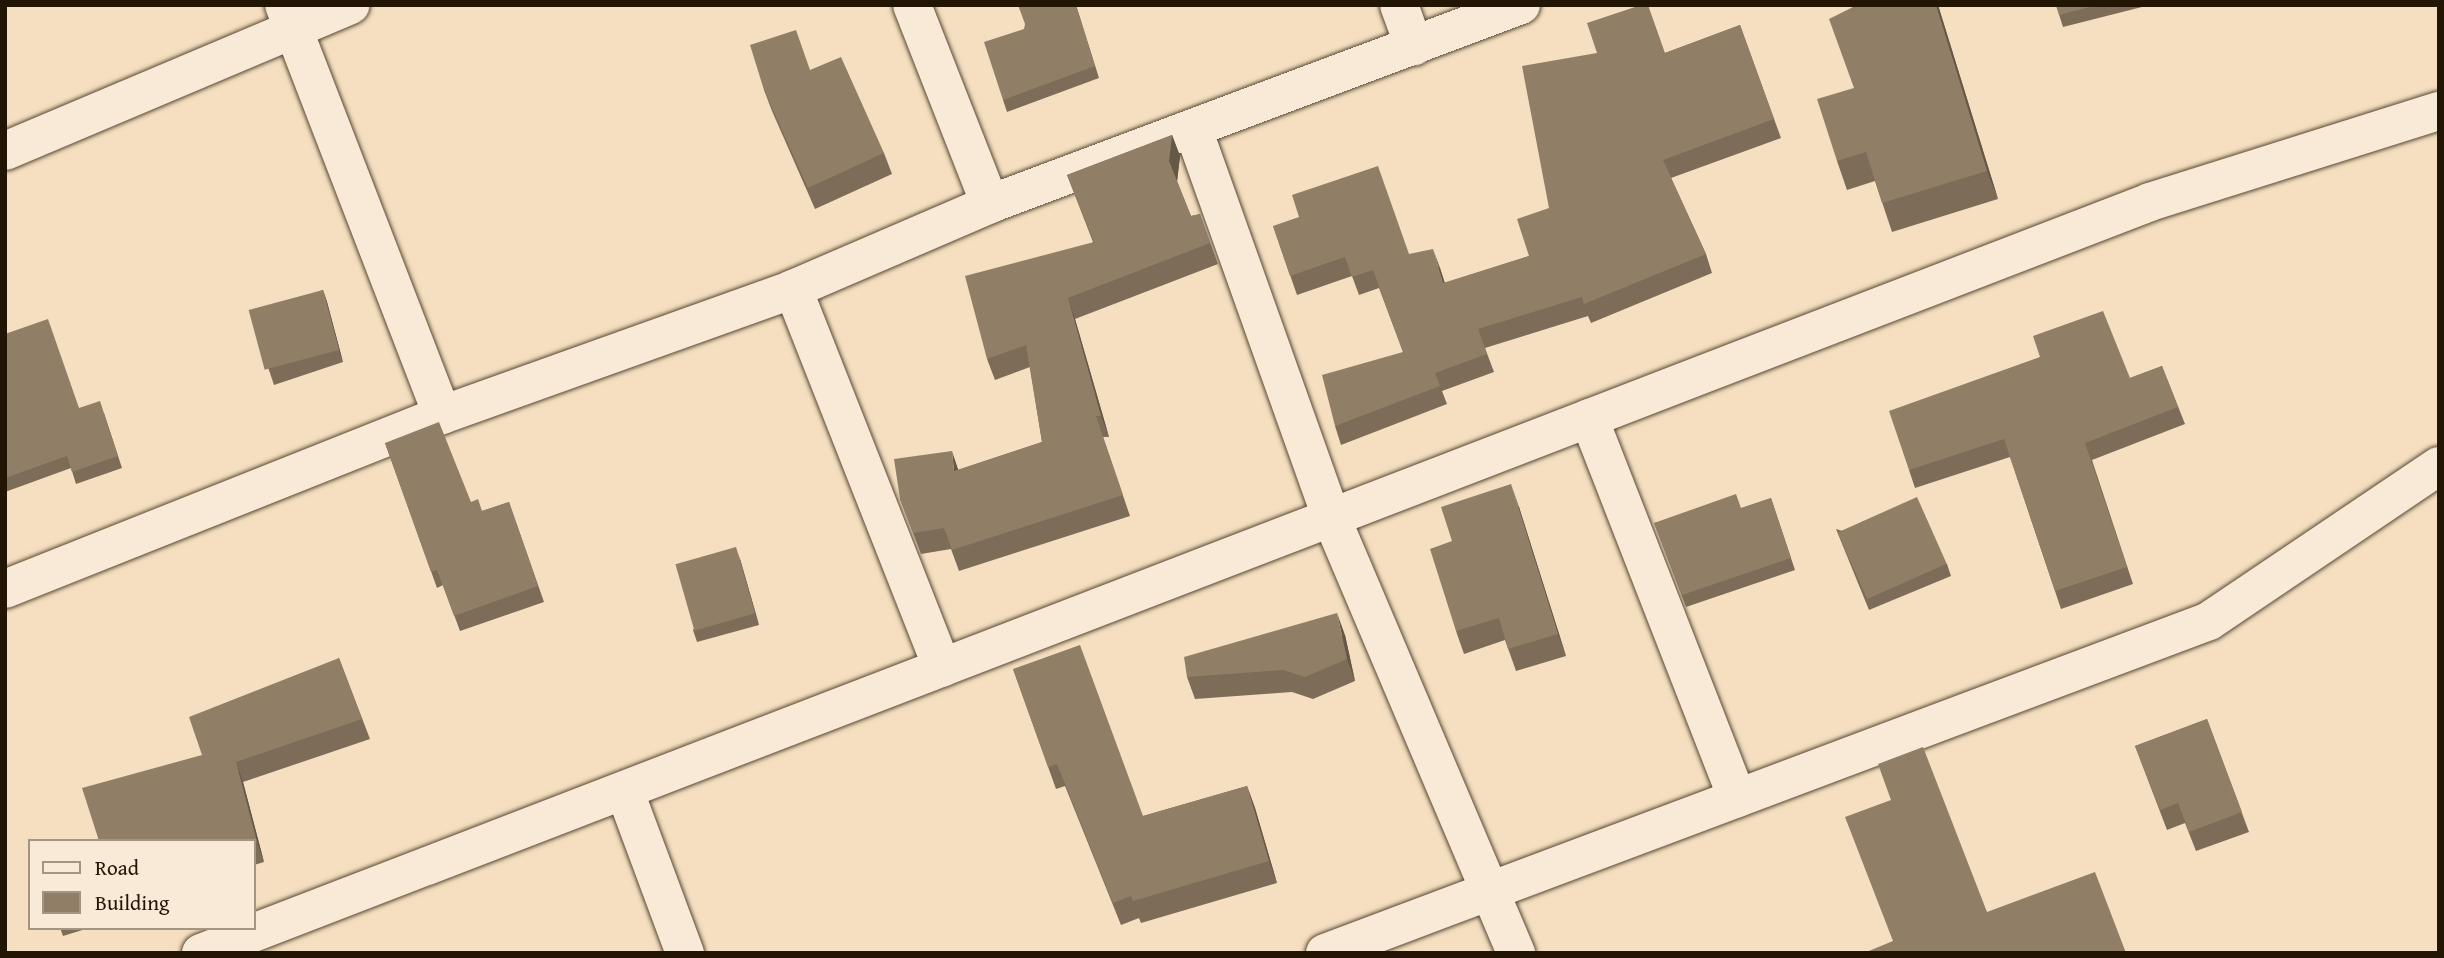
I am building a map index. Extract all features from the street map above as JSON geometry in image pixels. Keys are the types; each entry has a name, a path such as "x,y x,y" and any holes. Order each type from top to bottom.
{"street":[{"path":"5,151 288,17 350,5"},
{"path":"912,5 990,204"},
{"path":"1399,5 1414,46"},
{"path":"5,589 442,415 793,289 990,204 1521,5"},
{"path":"288,17 442,415"},
{"path":"201,953 625,792 2150,202 2439,111"},
{"path":"1193,129 1331,517 1516,953"},
{"path":"793,289 942,668"},
{"path":"1589,418 1737,798"},
{"path":"1325,953 2208,621 2439,466"},
{"path":"625,792 685,953"}],"building":[{"path":"1018,5 1076,5 1095,66 1003,100 984,42 1024,29 1025,24"},
{"path":"1648,5 1665,53 1740,25 1774,119 1663,160 1706,254 1584,304 1582,297 1478,329 1487,354 1435,373 1440,386 1335,426 1322,375 1403,352 1373,270 1352,277 1345,257 1290,276 1273,226 1299,217 1292,195 1378,166 1409,254 1433,249 1443,283 1529,256 1517,219 1549,208 1522,66 1597,53 1587,23"},
{"path":"1857,5 1936,5 1987,171 1882,203 1866,152 1837,161 1817,99 1854,88 1829,19"},
{"path":"2056,5 2098,5 2059,15"},
{"path":"796,30 810,70 841,57 884,153 808,188 764,90 750,45"},
{"path":"1172,135 1169,161 1191,216 1200,214 1210,243 1068,298 1101,416 1096,416 1123,495 952,550 944,528 913,533 900,499 894,459 952,451 954,471 1042,442 1026,345 987,359 965,276 1094,242 1067,175"},
{"path":"323,290 339,350 265,370 249,310"},
{"path":"2103,311 2130,378 2162,366 2178,407 2085,443 2127,567 2055,591 2004,439 1909,470 1889,411 2040,357 2033,336"},
{"path":"48,319 79,408 100,401 118,456 72,472 67,456 5,478 5,334"},
{"path":"439,422 471,502 478,499 482,511 509,502 538,586 454,616 437,570 431,572 385,443"},
{"path":"1511,484 1558,634 1508,649 1499,618 1456,631 1430,549 1452,541 1441,507"},
{"path":"1736,494 1741,508 1771,498 1791,558 1682,595 1654,523"},
{"path":"1917,497 1947,564 1867,599 1838,532"},
{"path":"736,547 755,613 694,631 675,564"},
{"path":"1337,613 1347,659 1305,677 1283,670 1187,677 1184,657"},
{"path":"1080,645 1143,816 1247,786 1269,861 1133,901 1131,896 1113,903 1057,764 1048,767 1013,669"},
{"path":"339,658 362,719 236,762 257,842 256,839 98,839 82,788 202,755 189,717"},
{"path":"2207,719 2242,812 2189,832 2178,803 2160,810 2135,746"},
{"path":"1923,747 1987,912 2095,872 2126,953 1864,953 1893,941 1845,817 1891,800 1878,764"}]}
